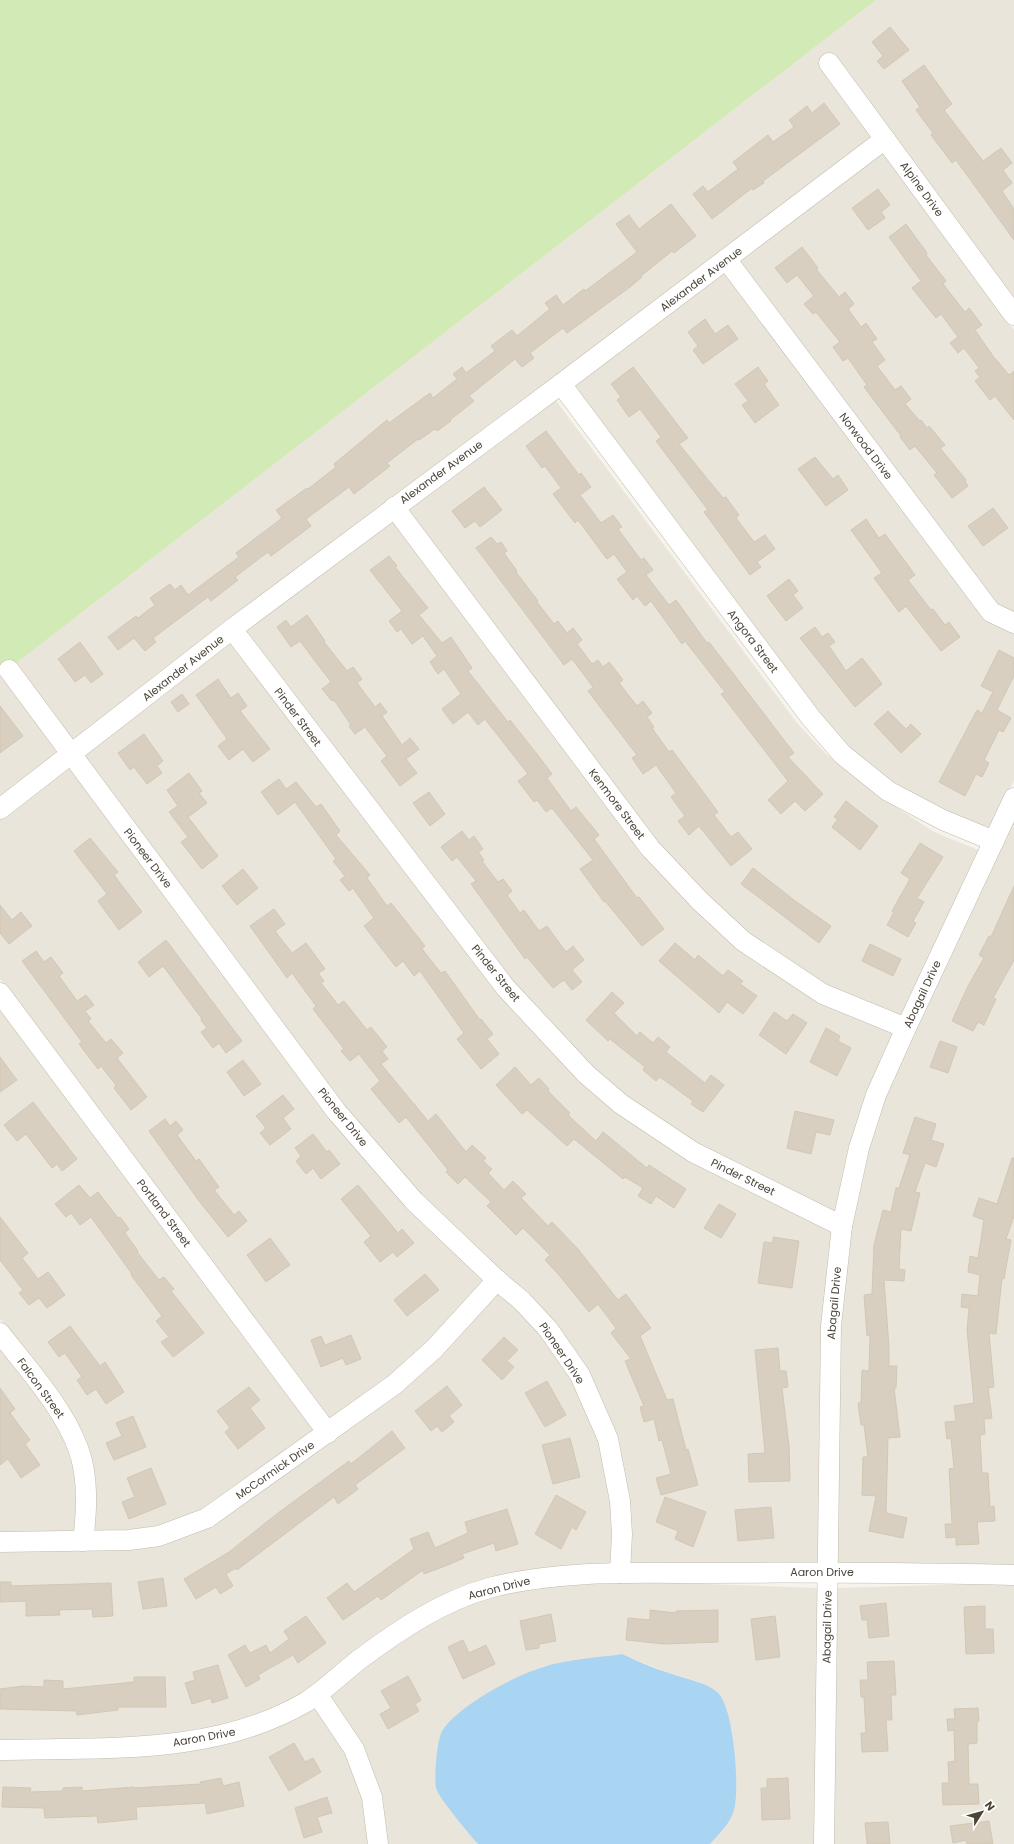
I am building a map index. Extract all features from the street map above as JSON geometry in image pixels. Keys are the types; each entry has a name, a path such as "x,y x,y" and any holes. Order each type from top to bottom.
{"street":[{"name":"Alpine Drive","path":"829,63 1014,316"},
{"name":"Alexander Avenue","path":"0,809 232,629 561,384 885,139"},
{"name":"Norwood Drive","path":"726,259 991,612 1014,623"},
{"name":"Angora Street","path":"561,384 811,718 842,754 888,791 943,820 994,842"},
{"name":"Kenmore Street","path":"394,507 650,848 700,901 743,941 823,994 906,1028"},
{"name":"Pinder Street","path":"232,629 505,987 586,1074 621,1104 693,1152 842,1226"},
{"name":"Pioneer Drive","path":"9,670 336,1111 414,1201 497,1280 522,1301 548,1329 580,1376 608,1439 620,1501 622,1534 620,1573"},
{"name":"Abagail Drive","path":"824,1844 831,1326 842,1226 859,1148 876,1095 1014,798"},
{"name":"Portland Street","path":"0,993 328,1433"},
{"name":"McCormick Drive","path":"0,1542 129,1540 158,1536 208,1518 395,1384 434,1349 497,1280"},
{"name":"Falcon Street","path":"0,1333 62,1415 78,1448 85,1480 86,1516 83,1541"},
{"name":"Aaron Drive","path":"0,1750 149,1746 224,1736 265,1723 317,1694 359,1660 415,1621 470,1593 524,1580 620,1573 828,1572 1014,1575"},
{"path":"317,1694 354,1749 372,1797 378,1844"}],"shaded area":[{"path":"876,0 1014,0 1014,302 831,53 818,63 874,138 74,743 15,664"},
{"path":"882,150 1014,330 1014,614 997,605 738,260"},
{"path":"724,270 1014,632 1014,780 988,837 893,785 838,743 567,388"},
{"path":"554,398 797,723 826,754 882,798 934,832 981,851 902,1018 828,987 749,935 706,895 657,842 405,508"},
{"path":"392,518 693,906 896,1033 837,1214 698,1145 627,1097 592,1068 511,982 243,630"},
{"path":"229,641 580,1080 833,1230 818,1573 628,1566 587,1371 420,1195 342,1106 82,755"},
{"path":"2,674 60,753 0,799 0,676"},
{"path":"69,765 486,1281 428,1344 390,1379 331,1422 0,979 0,818"},
{"path":"1014,817 1014,1568 834,1573 839,1326 850,1227 867,1149 884,1096"},
{"path":"0,1007 317,1432 204,1511 157,1529 92,1533 69,1410 0,1319"},
{"path":"497,1291 516,1307 542,1334 573,1380 600,1442 612,1502 613,1566 524,1572 263,1716 223,1728 149,1738 0,1742 0,1550 212,1524"},
{"path":"0,1347 55,1420 70,1451 76,1475 78,1517 76,1533 0,1534"},
{"path":"619,1581 818,1588 816,1844 710,1844 725,1828 735,1786 735,1759 732,1731 700,1682 669,1673 621,1654 544,1666 527,1673 478,1699 436,1789 478,1844 386,1844 328,1695 419,1627 473,1601 524,1588"},
{"path":"1014,1583 1014,1844 832,1844 834,1588"},
{"path":"314,1705 347,1753 364,1799 370,1844 0,1844 0,1758 148,1753"}],"green space":[{"path":"0,0 876,0 15,664 11,659 0,668"}],"water":[{"path":"622,1654 657,1669 706,1685 717,1692 723,1700 728,1713 736,1767 736,1799 734,1810 730,1820 724,1828 710,1844 478,1844 448,1807 436,1788 436,1759 442,1731 461,1711 474,1702 503,1684 531,1671 562,1662"}],"building":[{"path":"890,27 909,50 884,69 877,61 883,56 872,42"},
{"path":"924,65 952,104 944,110 983,161 1001,148 1012,163 1003,170 1012,183 1002,191 1014,209 1014,240 956,160 952,163 931,135 933,133 916,110 920,107 902,81"},
{"path":"824,103 840,124 763,181 764,183 753,190 752,188 712,219 693,194 703,186 708,192 738,169 733,162 768,135 773,142 794,127 789,120 807,106 812,113"},
{"path":"878,189 890,205 881,212 885,218 868,230 852,208"},
{"path":"671,204 696,236 674,253 672,251 630,287 567,333 563,328 530,353 534,358 522,367 515,359 469,396 474,401 450,420 451,421 437,431 435,429 419,440 418,439 387,463 390,466 354,494 349,487 306,519 311,526 271,556 268,552 235,577 238,580 211,601 208,597 153,638 156,642 145,651 134,638 118,650 108,637 136,616 138,618 155,605 150,598 170,584 175,590 181,585 188,595 239,557 236,553 282,518 276,510 307,488 308,489 336,467 334,464 387,420 389,423 430,393 433,398 457,379 453,374 462,367 466,373 495,351 491,346 512,330 517,336 550,309 545,303 556,295 563,305 584,289 585,291 637,252 616,224 629,215 639,229"},
{"path":"906,224 927,253 926,255 946,281 943,284 965,312 969,308 982,325 975,330 993,356 1009,375 1014,371 1014,420 995,396 990,400 975,381 980,377 975,371 979,368 964,348 958,353 950,343 958,337 941,314 936,318 912,288 921,281 889,237"},
{"path":"802,247 818,268 816,269 839,297 845,292 854,304 848,309 861,327 866,323 877,339 872,342 885,360 877,366 895,390 901,386 911,399 905,404 927,428 929,426 945,445 940,448 966,480 965,481 968,486 952,498 934,475 937,473 915,446 910,450 900,437 901,436 864,387 867,385 848,358 843,361 833,347 840,342 816,312 813,314 804,304 814,296 797,275 787,283 775,268"},
{"path":"705,319 715,334 728,325 738,339 703,364 693,350 698,346 688,332"},
{"path":"633,367 688,438 679,444 723,498 726,497 739,515 736,518 754,542 765,535 775,549 757,562 761,567 750,575 704,512 708,510 656,441 661,437 640,409 629,417 617,400 621,397 611,384"},
{"path":"758,367 768,381 764,384 779,405 755,423 742,405 748,401 735,384"},
{"path":"546,431 579,475 581,473 591,487 580,495 601,523 613,515 622,527 618,529 641,560 644,558 653,570 646,575 669,605 676,600 707,643 709,642 794,753 788,757 823,794 805,811 795,801 781,814 768,800 788,781 721,694 725,692 685,641 682,644 651,601 645,606 637,596 633,600 617,579 627,572 614,554 607,559 578,520 575,523 553,494 561,488 545,466 542,468 526,446"},
{"path":"815,457 833,479 838,475 848,490 826,506 798,469"},
{"path":"484,487 502,510 480,527 475,521 465,528 452,511"},
{"path":"993,508 1008,528 983,546 968,526"},
{"path":"866,519 879,538 885,534 915,575 908,580 931,610 933,609 945,625 949,622 960,637 941,651 906,606 899,612 874,578 882,573 851,530"},
{"path":"491,537 497,544 501,542 507,551 504,553 517,571 516,572 554,624 558,621 567,633 573,628 582,640 577,644 592,664 598,660 603,667 609,662 623,680 619,683 637,706 643,701 652,713 647,717 654,727 652,728 669,752 672,750 718,812 714,815 731,837 738,832 752,849 731,866 699,826 689,835 678,821 685,816 671,797 676,793 656,765 643,774 632,758 637,755 588,691 593,687 572,659 564,665 476,548"},
{"path":"389,556 397,566 395,567 428,608 419,615 442,643 451,637 472,668 468,671 508,722 510,720 552,774 547,778 571,811 576,807 599,835 594,839 637,898 639,897 664,929 642,946 605,901 604,902 580,869 593,860 552,808 546,812 537,800 534,802 518,781 528,774 485,719 478,725 468,712 453,724 442,709 461,694 444,669 438,674 430,662 437,656 423,636 412,644 401,629 397,632 389,621 402,611 370,570"},
{"path":"789,579 798,591 793,595 803,608 786,621 767,596"},
{"path":"307,615 325,641 324,642 347,671 353,667 362,679 357,683 375,707 380,703 387,712 382,716 402,745 410,738 419,749 406,759 417,773 400,786 381,761 387,756 365,727 355,734 349,726 351,725 334,700 332,701 322,689 331,682 300,641 291,647 277,627 286,620 291,627"},
{"path":"815,627 822,637 828,633 835,642 829,646 846,671 862,658 882,684 855,707 800,638"},
{"path":"80,642 103,674 91,683 85,675 75,682 58,659"},
{"path":"999,650 1014,658 1014,676 997,710 1011,718 1003,732 999,730 984,760 989,763 982,777 976,774 965,796 939,782 977,710 982,713 993,692 981,686"},
{"path":"218,679 231,698 238,693 247,706 240,711 270,749 253,762 243,749 229,760 218,746 227,739 196,695"},
{"path":"182,694 189,704 178,712 171,702"},
{"path":"0,706 23,736 0,753"},
{"path":"888,711 906,729 911,724 921,734 901,753 874,724"},
{"path":"144,734 163,761 157,766 162,773 147,784 134,767 130,770 118,753"},
{"path":"189,773 202,791 199,793 207,803 188,817 218,856 202,869 181,842 188,837 169,812 178,806 167,790"},
{"path":"279,779 286,789 296,782 316,807 321,804 340,831 336,835 370,875 367,878 387,906 391,903 425,946 422,949 441,973 445,971 480,1020 481,1019 493,1034 487,1039 499,1054 481,1069 457,1039 464,1033 420,971 414,976 403,961 396,967 364,926 374,918 353,888 349,891 340,880 345,876 333,861 336,859 295,802 278,815 261,792"},
{"path":"429,792 445,814 430,826 413,803"},
{"path":"846,801 878,826 860,850 832,827 838,819 834,817"},
{"path":"462,831 469,840 474,836 483,849 478,852 484,860 482,861 498,882 503,879 512,891 507,895 520,913 524,910 539,931 547,926 566,952 573,946 584,960 572,970 582,982 572,990 564,980 553,988 527,957 525,959 471,884 476,881 457,857 452,861 441,847"},
{"path":"90,838 118,872 114,875 142,912 119,930 98,901 107,894 74,851"},
{"path":"920,843 943,857 917,898 924,902 913,921 916,923 908,937 887,925 894,912 892,911 910,879 901,873"},
{"path":"753,868 798,903 831,926 819,943 741,884"},
{"path":"243,869 258,888 237,905 222,886"},
{"path":"1014,886 1014,960 993,998 996,999 984,1025 978,1022 973,1031 952,1021 968,986 984,958 979,955 989,936 991,937"},
{"path":"0,905 12,920 21,912 32,926 9,944 0,933"},
{"path":"274,909 285,924 275,931 292,953 306,943 325,969 318,973 324,981 321,983 338,1005 344,1001 367,1030 371,1027 387,1047 382,1051 388,1059 381,1064 428,1121 436,1114 466,1152 472,1145 486,1158 483,1161 492,1169 488,1173 504,1190 513,1181 526,1194 521,1198 548,1226 552,1222 578,1249 618,1300 626,1294 651,1328 640,1336 667,1400 673,1399 686,1450 688,1449 698,1485 661,1495 656,1478 671,1474 662,1440 659,1441 654,1419 644,1422 640,1407 644,1406 625,1361 631,1359 611,1333 616,1328 598,1304 589,1312 545,1260 550,1255 523,1228 516,1235 487,1206 491,1202 465,1177 458,1184 446,1172 448,1170 406,1117 399,1123 371,1089 380,1081 359,1054 350,1061 341,1051 344,1049 313,1009 316,1006 292,973 287,978 250,926"},
{"path":"166,940 242,1041 226,1053 219,1043 213,1048 201,1032 207,1028 201,1020 202,1019 163,966 149,977 138,962"},
{"path":"675,943 695,960 698,955 723,976 728,970 743,981 740,984 757,996 743,1014 727,1002 719,1013 659,961"},
{"path":"870,944 901,959 893,976 862,961"},
{"path":"36,951 44,962 51,957 63,973 59,976 77,1001 86,995 94,1005 85,1011 91,1019 88,1021 106,1043 111,1039 123,1053 117,1058 147,1097 131,1110 114,1088 116,1085 101,1066 98,1069 79,1044 82,1042 22,961"},
{"path":"612,992 624,1003 614,1013 637,1036 640,1032 653,1043 658,1037 670,1047 666,1052 705,1083 711,1075 724,1085 703,1112 691,1104 693,1101 660,1077 656,1081 643,1070 645,1067 610,1039 608,1041 586,1020"},
{"path":"774,1012 787,1021 793,1014 807,1023 786,1054 759,1035"},
{"path":"826,1028 840,1036 838,1041 851,1048 837,1076 810,1062"},
{"path":"940,1041 957,1047 948,1073 930,1067"},
{"path":"0,1057 17,1080 0,1092"},
{"path":"243,1060 261,1084 244,1096 227,1072"},
{"path":"515,1067 531,1085 539,1078 549,1089 548,1091 570,1113 568,1115 596,1141 603,1132 647,1168 649,1165 686,1189 674,1208 656,1196 651,1204 638,1196 643,1188 625,1177 623,1179 574,1139 567,1146 527,1110 522,1114 496,1085"},
{"path":"283,1095 294,1109 283,1118 291,1129 270,1145 260,1133 266,1128 256,1116"},
{"path":"33,1102 77,1159 62,1171 57,1164 52,1168 26,1134 17,1141 4,1125"},
{"path":"795,1111 834,1120 830,1135 816,1132 811,1154 787,1148"},
{"path":"915,1117 936,1124 931,1140 944,1144 936,1167 925,1163 915,1192 920,1193 911,1231 901,1229 899,1269 905,1270 904,1281 884,1280 889,1366 897,1366 896,1388 894,1388 900,1437 888,1438 886,1513 907,1518 903,1538 869,1531 876,1496 862,1495 863,1457 868,1457 864,1425 861,1425 858,1403 861,1403 862,1370 869,1371 870,1335 867,1336 864,1295 872,1294 874,1245 883,1210 891,1212 896,1188 899,1188 910,1155 903,1153"},
{"path":"165,1119 170,1126 176,1121 183,1130 177,1135 196,1161 199,1159 219,1187 214,1190 234,1215 239,1211 247,1221 228,1237 199,1201 149,1131"},
{"path":"313,1134 327,1152 329,1150 340,1164 321,1179 313,1168 306,1174 296,1161 301,1156 295,1148"},
{"path":"1012,1158 1014,1158 1014,1216 1006,1239 1011,1240 1004,1279 1002,1278 996,1334 989,1333 994,1387 988,1388 992,1418 984,1419 985,1434 980,1435 982,1473 988,1473 990,1507 994,1506 995,1521 977,1522 979,1544 956,1545 956,1537 946,1538 945,1524 952,1524 949,1469 954,1468 951,1438 947,1439 945,1422 956,1421 954,1406 974,1403 967,1330 969,1308 961,1307 962,1294 978,1296 980,1275 968,1272 970,1256 978,1258 984,1220 973,1216 979,1198 997,1204"},
{"path":"79,1185 90,1198 98,1192 118,1218 120,1217 129,1229 125,1233 138,1251 137,1252 159,1280 164,1277 174,1289 171,1291 204,1333 173,1357 161,1342 169,1337 156,1321 162,1316 131,1275 132,1274 91,1217 80,1225 71,1213 66,1217 55,1204"},
{"path":"358,1185 398,1233 402,1229 414,1243 397,1257 393,1252 380,1262 364,1242 371,1236 341,1199"},
{"path":"719,1204 736,1214 721,1238 704,1228"},
{"path":"0,1217 28,1253 22,1258 38,1279 48,1272 65,1295 47,1308 39,1298 29,1305 19,1293 23,1290 0,1260"},
{"path":"773,1237 799,1241 792,1288 758,1283 764,1242 773,1243"},
{"path":"270,1238 290,1265 266,1282 247,1255"},
{"path":"425,1274 439,1290 407,1316 394,1300"},
{"path":"70,1326 100,1366 105,1362 124,1392 106,1404 96,1389 87,1395 77,1380 82,1377 65,1353 59,1357 48,1342"},
{"path":"351,1335 361,1359 346,1365 343,1358 321,1367 311,1340 321,1336 325,1345"},
{"path":"504,1337 518,1350 507,1361 514,1367 502,1380 482,1360"},
{"path":"778,1348 780,1371 786,1371 788,1387 782,1388 789,1446 790,1481 749,1482 748,1454 765,1453 755,1350"},
{"path":"547,1381 566,1415 545,1427 525,1393"},
{"path":"447,1386 462,1405 449,1416 454,1422 442,1432 437,1426 431,1431 415,1411"},
{"path":"249,1387 260,1400 250,1408 265,1428 238,1449 225,1432 230,1428 217,1411"},
{"path":"0,1388 15,1409 10,1413 30,1440 25,1444 40,1465 21,1478 8,1459 0,1465"},
{"path":"133,1416 146,1447 114,1460 106,1443 122,1436 116,1423"},
{"path":"392,1431 405,1448 355,1485 358,1489 338,1504 334,1497 237,1570 236,1568 226,1574 233,1586 220,1594 216,1587 196,1599 184,1579 229,1552 278,1513 349,1461 351,1464"},
{"path":"570,1438 580,1477 553,1484 542,1445"},
{"path":"151,1468 166,1504 129,1519 122,1502 135,1497 127,1478"},
{"path":"556,1495 586,1512 576,1530 572,1527 561,1549 535,1534"},
{"path":"665,1497 706,1512 693,1547 675,1539 678,1531 656,1522"},
{"path":"771,1507 774,1538 738,1541 735,1510"},
{"path":"507,1509 518,1544 496,1551 494,1543 462,1554 464,1558 448,1565 424,1574 423,1570 381,1600 378,1596 343,1620 327,1598 347,1583 354,1592 414,1549 410,1539 428,1532 435,1548 468,1533 465,1522"},
{"path":"163,1578 167,1606 143,1609 138,1582"},
{"path":"0,1582 11,1582 11,1586 111,1583 113,1616 93,1617 92,1609 59,1610 60,1615 26,1616 26,1601 0,1602"},
{"path":"886,1603 889,1636 869,1638 867,1620 862,1620 860,1606"},
{"path":"985,1606 985,1629 993,1629 994,1653 966,1654 964,1607"},
{"path":"650,1610 676,1613 676,1611 718,1610 718,1642 664,1644 626,1640 628,1618 650,1620"},
{"path":"551,1614 556,1641 539,1644 539,1648 526,1650 520,1621"},
{"path":"306,1616 326,1643 298,1663 293,1655 258,1675 260,1679 246,1687 228,1655 245,1645 250,1653 266,1645 270,1653 289,1639 284,1631"},
{"path":"775,1616 780,1657 756,1660 751,1619"},
{"path":"463,1640 469,1653 486,1645 495,1664 463,1679 448,1647"},
{"path":"894,1661 896,1695 891,1695 892,1720 886,1720 888,1751 862,1752 861,1733 866,1733 864,1697 861,1697 860,1680 868,1680 867,1662"},
{"path":"218,1665 228,1698 212,1703 211,1698 192,1704 185,1683 195,1680 193,1672"},
{"path":"408,1676 421,1700 415,1704 419,1711 388,1729 380,1714 391,1708 381,1691"},
{"path":"134,1677 165,1677 166,1707 118,1707 118,1710 77,1715 76,1711 0,1709 0,1689 23,1686 44,1687 44,1680 63,1681 63,1689 134,1682"},
{"path":"978,1708 979,1721 977,1721 977,1743 968,1744 969,1784 978,1784 979,1804 943,1805 942,1783 949,1783 948,1762 955,1761 954,1730 948,1731 947,1719 955,1719 954,1709"},
{"path":"294,1743 305,1762 313,1758 321,1772 289,1791 269,1757"},
{"path":"221,1778 223,1786 239,1782 244,1806 207,1814 205,1803 136,1807 137,1819 98,1823 97,1816 45,1818 44,1808 2,1807 3,1787 31,1788 30,1792 63,1791 63,1788 82,1787 82,1791 201,1784 200,1782"},
{"path":"788,1778 790,1819 762,1820 761,1788 767,1788 767,1779"},
{"path":"327,1797 332,1813 317,1817 322,1832 304,1838 295,1808"},
{"path":"989,1821 993,1844 967,1844 966,1840 953,1843 950,1826"},
{"path":"888,1822 890,1844 867,1844 865,1823"}]}
